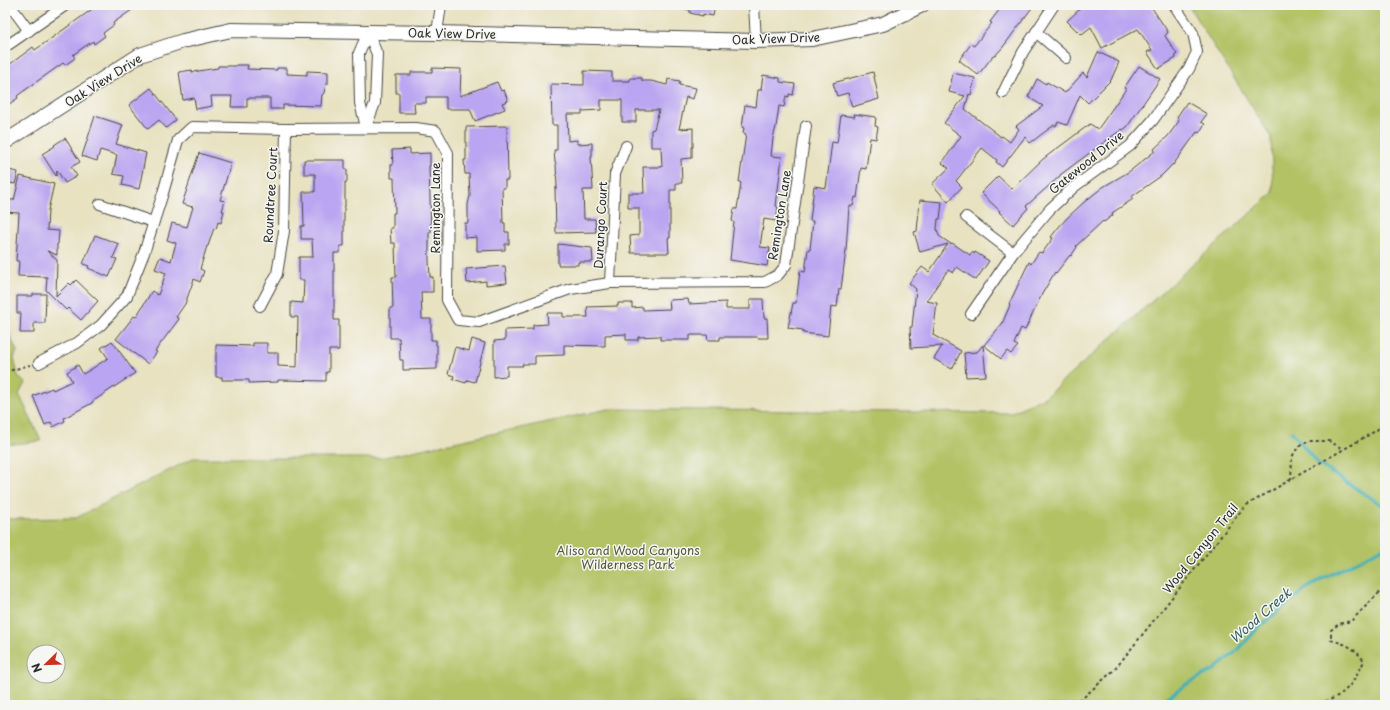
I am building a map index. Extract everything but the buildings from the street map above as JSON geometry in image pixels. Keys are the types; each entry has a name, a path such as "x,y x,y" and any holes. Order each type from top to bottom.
{"street":[{"path":"10,5 29,31"},
{"path":"5,47 66,5"},
{"path":"437,33 441,5"},
{"path":"754,5 756,41"},
{"name":"Oak View Drive","path":"5,142 140,55 183,40 231,30 437,33 756,41 812,39 883,24 922,5"},
{"path":"1003,93 1023,52 1054,5"},
{"name":"Gatewood Drive","path":"971,314 1012,253 1050,209 1069,191 1130,146 1153,120 1189,69 1197,52 1193,33 1174,5"},
{"path":"366,128 376,103 377,54 368,32"},
{"path":"366,128 360,103 359,53 368,32"},
{"path":"1036,32 1066,58"},
{"path":"359,88 376,87"},
{"name":"Remington Lane","path":"39,363 77,343 102,325 127,296 144,253 178,140 192,127 286,129 416,128 436,131 448,153 447,300 458,320 479,322 570,288 610,282 765,282 778,275 786,265 806,126"},
{"name":"Roundtree Court","path":"260,306 277,274 284,231 286,129"},
{"name":"Durango Court","path":"610,282 615,174 626,146"},
{"path":"100,204 153,222"},
{"path":"966,217 1012,253"}],"path":[{"path":"5,372 39,363"},
{"name":"Wood Canyon Trail","path":"1075,705 1115,669 1245,506 1377,430 1385,420"},
{"path":"1291,480 1292,457 1298,447 1308,441 1329,441 1343,450"},
{"path":"1307,705 1319,704 1344,692 1356,677 1364,661 1358,653 1344,643 1331,640 1331,630 1340,624 1351,621 1380,592 1385,589"}],"green space":[{"name":"Aliso and Wood Canyons Wilderness Park","path":"1188,5 1385,5 1385,705 5,705 5,519 76,518 193,458 380,458 608,409 1010,413 1045,397 1273,193 1271,137"},
{"path":"5,325 17,351 14,358 18,376 25,383 19,394 41,441 5,445"}],"waterway":[{"path":"1292,432 1318,464 1385,507"},
{"name":"Wood Creek","path":"1154,705 1187,684 1214,670 1239,649 1259,627 1303,591 1322,579 1385,547"}]}
